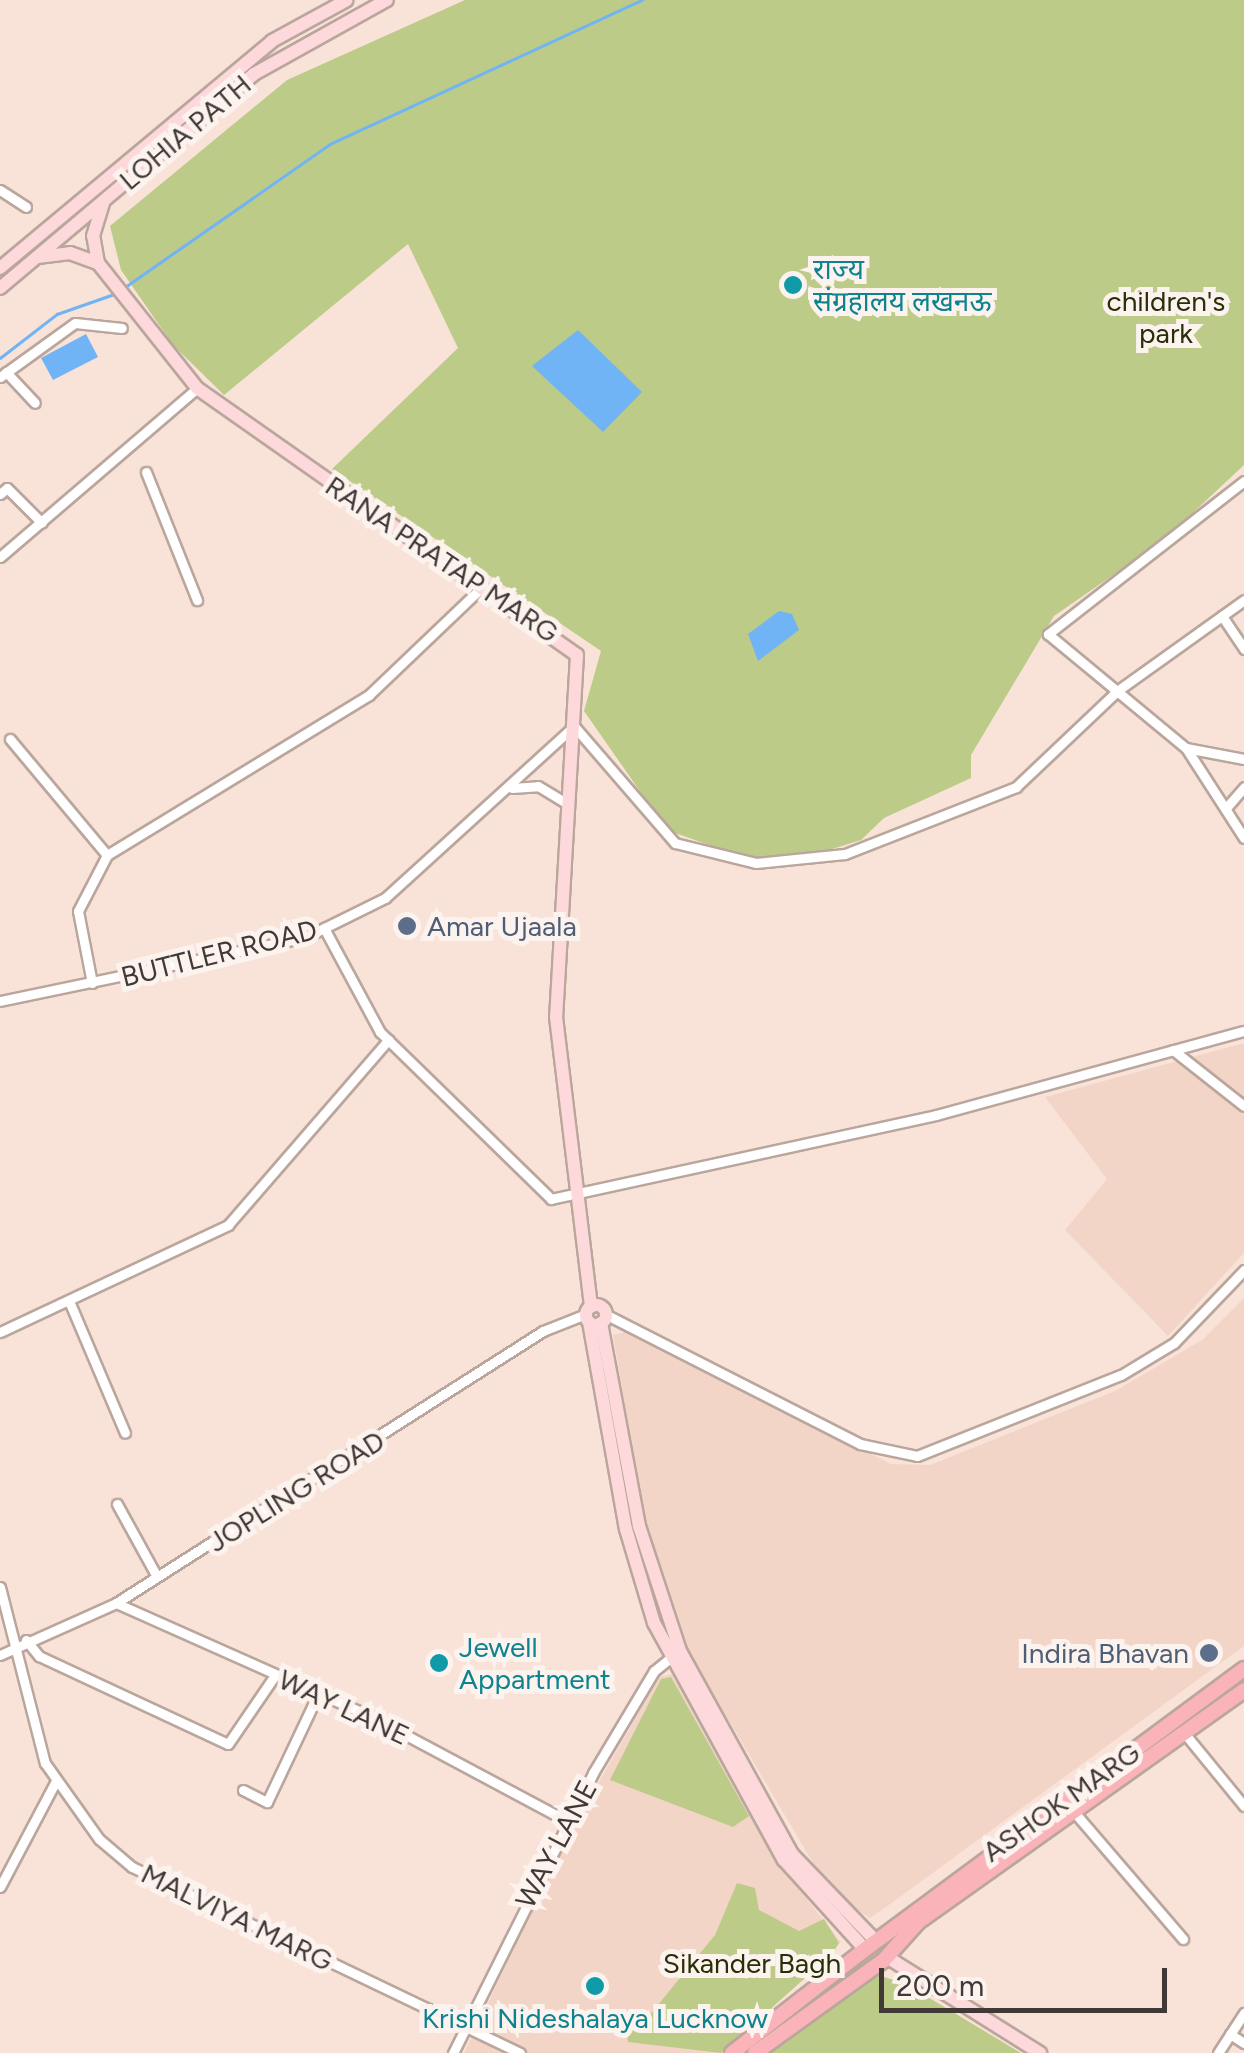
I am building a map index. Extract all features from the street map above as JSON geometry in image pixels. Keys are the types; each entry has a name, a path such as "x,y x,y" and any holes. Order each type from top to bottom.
{"main road":[{"name":"ASHOK MARG","path":"732,2053 876,1949 1244,1669"},
{"name":"ASHOK MARG","path":"755,2053 876,1949 1075,1813 1244,1690"}],"street":[{"name":"LOHIA PATH","path":"0,268 272,41 347,0"},
{"name":"LOHIA PATH","path":"0,288 254,74 387,0"},
{"path":"0,190 26,206"},
{"path":"100,266 92,236 104,200"},
{"path":"38,257 70,253 100,266"},
{"name":"RANA PRATAP MARG","path":"100,266 144,330 197,388 485,584 577,655 556,1017 573,1197 595,1316 626,1530 676,1654 784,1860 876,1949 1040,2053"},
{"path":"35,403 3,374 76,324 122,328"},
{"path":"0,557 197,388"},
{"path":"146,472 196,600"},
{"path":"0,478 4,491 42,522"},
{"path":"1244,481 1048,634 1186,748 1244,838"},
{"path":"92,983 78,912 107,855 368,695 485,584"},
{"path":"574,726 675,844 718,859 804,862 1016,786 1117,691 1244,600"},
{"path":"1222,616 1244,649"},
{"name":"BUTTLER ROAD","path":"0,1000 92,983 324,928 385,898 512,788 574,726"},
{"path":"10,739 107,855"},
{"path":"1186,748 1244,759"},
{"path":"512,788 538,786 568,804"},
{"path":"1226,808 1244,788"},
{"path":"324,928 388,1040 551,1198 573,1197 1244,1031"},
{"path":"0,1332 228,1225 388,1040"},
{"path":"1173,1050 1244,1106"},
{"path":"595,1316 860,1444 917,1456 1121,1375 1174,1343 1244,1270"},
{"path":"69,1301 124,1434"},
{"name":"JOPLING ROAD","path":"0,1655 116,1604 156,1574 262,1518 543,1331 595,1316"},
{"path":"117,1504 156,1574"},
{"name":"MALVIYA MARG","path":"0,1587 23,1642 56,1781 132,1867 520,2053"},
{"name":"WAY LANE","path":"116,1604 275,1675 566,1821"},
{"path":"23,1642 38,1656 228,1744 275,1675"},
{"name":"WAY LANE","path":"453,2053 566,1821 676,1654"},
{"path":"243,1790 266,1802 318,1696"},
{"path":"1184,1734 1244,1806"},
{"path":"0,1887 56,1781"},
{"path":"1234,1794 1244,1785"},
{"path":"1075,1813 1183,1939"},
{"path":"1218,2053 1244,2013"},
{"path":"1230,2034 1244,2042"}],"shaded area":[{"path":"1244,1043 1244,1253 1168,1336 1065,1230 1107,1179 1045,1097"},
{"path":"1244,1298 1244,1646 870,1918 823,1880 682,1641 648,1549 613,1335 629,1331 891,1464 930,1465 1115,1391 1202,1340"},
{"path":"672,1674 778,1863 841,1942 725,2053 464,2053 568,1836 659,1677"}],"green space":[{"name":"children's park","path":"465,0 1244,0 1244,465 1165,539 1054,616 971,755 971,778 884,818 861,840 813,855 748,859 667,830 584,711 601,651 332,469 458,348 408,244 224,395 173,345 121,270 110,226 287,80"},
{"path":"671,1677 749,1816 733,1827 610,1780 661,1679"},
{"name":"Sikander Bagh","path":"737,1883 755,1888 759,1910 799,1931 824,1919 839,1943 832,1954 721,2053 628,2042 625,2017 649,2016 715,1935"},
{"path":"872,1973 906,1984 1021,2053 764,2053"}],"water":[{"path":"578,330 642,392 603,432 532,366"},
{"path":"86,334 98,357 53,380 41,358"},
{"path":"779,611 792,614 799,630 758,661 748,634"}],"waterway":[{"path":"125,287 330,144 642,0"},
{"path":"0,358 57,314 114,294"}],"place":[{"name":"राज्य संग्रहालय लखनऊ","path":"793,285"},
{"name":"Amar Ujaala","path":"407,926"},
{"name":"Indira Bhavan","path":"1209,1653"},
{"name":"Jewell Appartment","path":"439,1663"},
{"name":"Krishi Nideshalaya Lucknow","path":"595,1986"}]}
